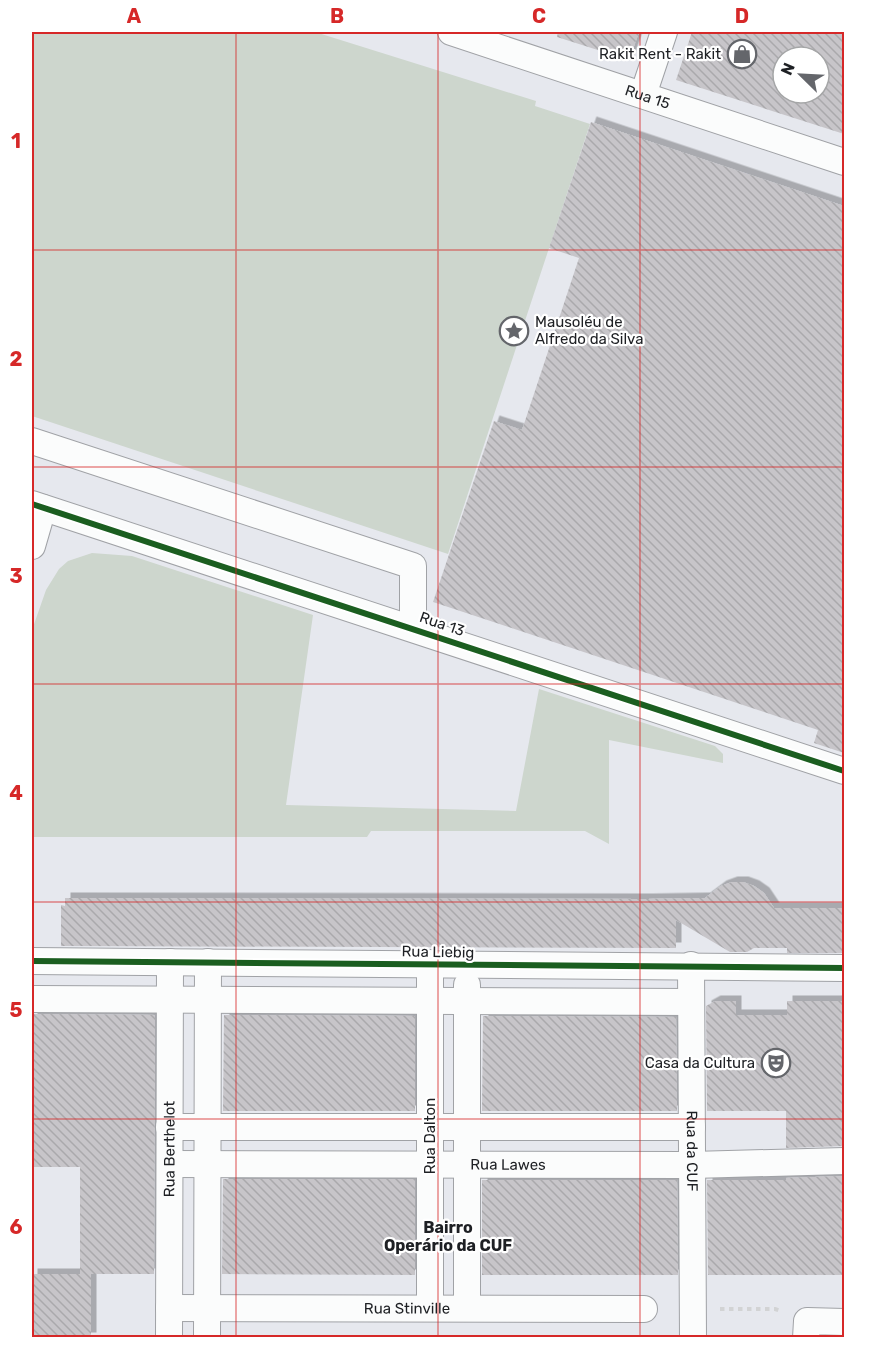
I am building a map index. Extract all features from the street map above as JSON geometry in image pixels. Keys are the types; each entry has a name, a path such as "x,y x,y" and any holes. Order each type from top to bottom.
{"street":[{"name":"Rua 15","path":"451,32 844,162"},
{"path":"643,95 664,32"},
{"path":"32,441 413,566 413,627"},
{"path":"32,546 38,506"},
{"name":"Rua 13","path":"38,506 413,627 844,771"},
{"name":"Rua Liebig","path":"32,961 844,968"},
{"path":"83,961 83,999"},
{"name":"Rua Berthelot","path":"169,1338 170,962"},
{"path":"207,1338 208,962"},
{"name":"Rua Dalton","path":"430,963 430,1308"},
{"path":"467,964 467,1308"},
{"name":"Rua da CUF","path":"691,965 693,1338"},
{"path":"32,999 691,1002"},
{"path":"170,1127 692,1127"},
{"name":"Rua Lawes","path":"170,1164 692,1165 844,1161"},
{"name":"Rua Stinville","path":"169,1308 644,1309"},
{"path":"806,1338 807,1321 844,1322"}],"path":[{"path":"729,1309 775,1309"}],"shaded area":[{"path":"32,32 315,32 536,101 535,106 590,124 448,554 32,416"},
{"path":"92,553 132,556 313,615 286,805 516,811 539,689 715,746 723,754 723,763 609,740 609,844 585,831 371,831 367,837 32,837 32,630 46,590 59,569 68,561"}],"building":[{"path":"558,32 639,32 629,60 557,37"},
{"path":"692,32 844,32 844,134 676,80"},
{"path":"591,122 844,206 844,753 814,743 818,730 433,602 494,421 522,430 579,258 549,248"},
{"path":"732,882 743,882 754,886 764,893 774,908 844,908 844,953 787,953 787,948 754,948 747,952 730,952 676,920 676,948 61,946 61,905 65,906 65,898 705,898 721,886"},
{"name":"Casa da Cultura","path":"715,1001 736,1001 736,1015 787,1015 787,1001 844,1001 844,1146 786,1148 786,1111 707,1111 706,1006"},
{"path":"32,1014 155,1015 154,1274 91,1274 91,1338 32,1338 32,1274 80,1274 80,1167 32,1167"},
{"path":"224,1015 415,1016 415,1111 223,1111"},
{"path":"483,1016 676,1017 677,1111 482,1111"},
{"path":"844,1176 844,1275 708,1275 707,1180 786,1180 786,1178"},
{"path":"223,1179 415,1179 415,1275 222,1274"},
{"path":"482,1180 677,1180 678,1275 482,1275"}],"cycle path":[{"path":"32,504 844,771"},
{"path":"32,961 844,968"}],"place":[{"name":"Rakit Rent - Rakit","path":"742,54"},
{"name":"Mausoléu de Alfredo da Silva","path":"514,331"},
{"name":"Casa da Cultura","path":"776,1063"}],"district":[{"name":"Bairro Operário da CUF","path":"448,1236"}]}
